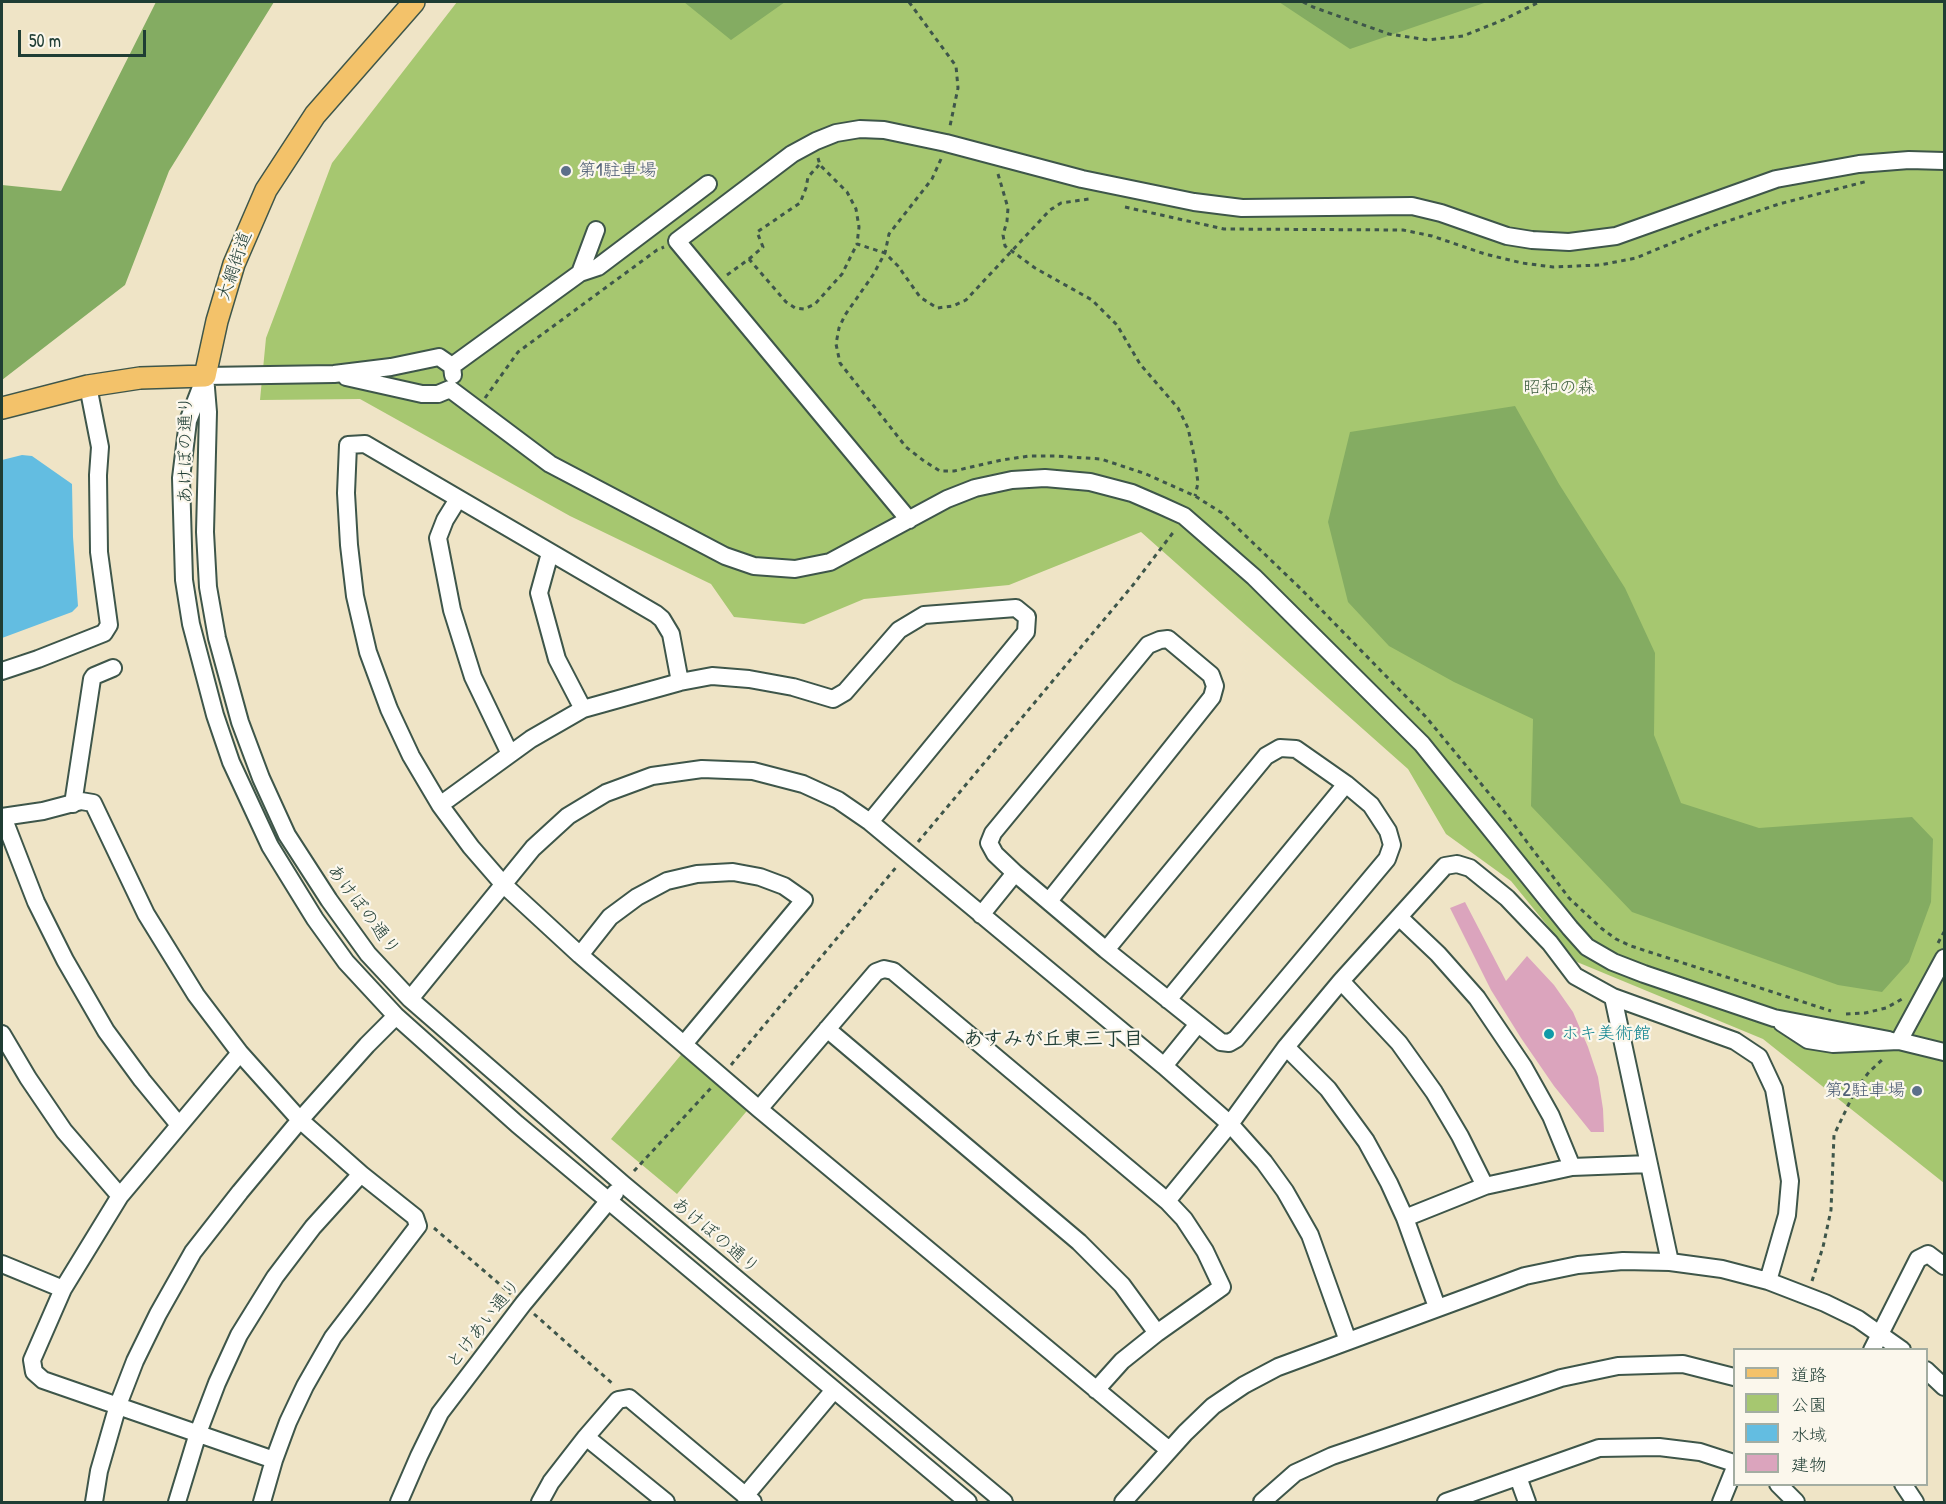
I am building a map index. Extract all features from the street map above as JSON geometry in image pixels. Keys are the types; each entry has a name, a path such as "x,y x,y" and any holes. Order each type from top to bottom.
{"main road":[{"name":"大網街道","path":"205,376 217,321 234,264 266,189 315,115 414,2"},
{"path":"2,408 88,386 140,378 205,376"}],"street":[{"path":"909,520 677,241 792,154 836,133 860,129 884,130 946,143 1082,179 1194,202 1242,208 1412,206 1441,213 1507,236 1569,242 1616,236 1776,179 1859,164 1909,160 1944,161"},
{"path":"452,366 580,273 598,267 708,184"},
{"path":"580,273 596,230"},
{"path":"205,376 334,374 439,357 452,366 450,389"},
{"path":"334,374 422,394 438,394 450,389"},
{"name":"あけぼの通り","path":"205,376 208,412 205,532 208,587 217,638 240,722 261,778 287,835 329,900 368,954 410,999 622,1184 1004,1503"},
{"name":"あけぼの通り","path":"205,376 188,421 181,478 184,580 191,624 214,715 231,762 270,846 294,887 346,962 396,1016 517,1124 968,1503"},
{"path":"2,671 104,633 109,625 99,552 100,447 88,386"},
{"path":"450,389 550,464 725,556 754,566 795,569 830,562 947,499 975,488 1012,480 1045,478 1090,482 1132,493 1184,516 1254,577 1422,744 1587,946 1613,962 1644,974 1774,1018 1894,1040 1944,1052"},
{"path":"680,682 671,634 662,619 365,444 348,445 346,494 349,545 355,596 368,652 389,709 411,756 440,805 471,847 504,885 580,955 759,1109 1169,1450"},
{"path":"458,499 445,520 438,538 452,610 472,677 510,754"},
{"path":"550,553 539,593 557,659 583,709"},
{"path":"440,805 531,739 583,709 680,682 712,676 749,679 793,687 833,699 845,692 898,630 924,615 1016,608 1027,617 1026,632 870,822"},
{"path":"1049,901 1212,697 1215,686 1210,675 1168,639 1160,640 1148,645 993,834 989,843 994,854 1106,950 1221,1042 1229,1043 1236,1039 1387,859 1392,844 1389,831 1371,805 1346,784 1296,749 1280,748 1266,756 1106,950"},
{"path":"73,804 92,679 113,668"},
{"path":"410,999 533,848 568,816 606,793 652,776 702,769 753,771 803,784 838,800 870,822 1164,1066 1230,1124 1264,1162 1285,1191 1310,1235 1348,1341"},
{"path":"1168,999 1346,784"},
{"path":"179,1125 106,1031 65,960 36,902 2,817 43,811 81,801 93,803 146,914 196,995 240,1053 300,1120 361,1174 415,1217 418,1226 333,1336 305,1386 274,1460 262,1503"},
{"path":"1167,1201 1230,1124 1286,1047 1341,981 1445,866 1457,864 1470,868 1507,898 1550,943 1575,976 1613,997 1735,1041 1759,1057 1774,1089 1790,1181 1787,1215 1768,1281"},
{"path":"580,955 610,917 637,897 667,881 697,874 733,872 760,877 784,886 804,900 684,1044"},
{"path":"981,915 1015,873"},
{"path":"1400,917 1438,954 1477,998 1551,1116 1572,1167"},
{"path":"1894,1040 1939,954"},
{"path":"759,1109 876,972 884,969 893,971 1167,1201 1184,1219 1205,1251 1222,1287 1122,1361 1096,1390"},
{"path":"1341,981 1399,1043 1420,1072 1460,1136 1485,1186"},
{"path":"1613,997 1670,1262"},
{"path":"94,1503 99,1470 118,1405 135,1361 193,1252 300,1120 396,1016"},
{"path":"1164,1066 1198,1024"},
{"path":"827,1029 1079,1242 1122,1285 1158,1333"},
{"path":"2,1034 64,1131 120,1196"},
{"path":"1286,1047 1328,1089 1366,1141 1389,1183 1404,1218 1437,1307"},
{"path":"240,1053 120,1196 63,1289 32,1360 34,1372 44,1380 274,1460"},
{"path":"1404,1218 1485,1186 1572,1167 1649,1164"},
{"path":"177,1503 198,1432 239,1335 275,1277 313,1227 361,1174"},
{"name":"とけあい通り","path":"400,1502 440,1413 524,1304 622,1184"},
{"path":"1873,1348 1918,1259 1928,1254 1944,1266"},
{"path":"1123,1503 1169,1450 1213,1406 1244,1385 1278,1367 1486,1289 1536,1274 1578,1265 1623,1261 1670,1262 1722,1269 1768,1281 1807,1296 1858,1319 1899,1348"},
{"path":"2,1264 63,1289"},
{"path":"1262,1503 1295,1473 1332,1456 1561,1378 1618,1366 1683,1364 1733,1377"},
{"path":"1928,1372 1944,1387"},
{"path":"540,1503 551,1482 586,1437 618,1400 629,1398 749,1499 834,1390"},
{"path":"586,1437 666,1503"},
{"path":"1446,1503 1599,1448 1659,1447 1700,1452 1733,1464"},
{"path":"1721,1503 1733,1473"},
{"path":"1518,1476 1527,1503"},
{"path":"1779,1486 1797,1503"},
{"path":"1904,1486 1916,1503"}],"path":[{"path":"909,2 956,66 958,88 946,143 932,179 889,234 885,253 873,275 845,315 839,328 836,344 840,363 906,447 940,471 954,471 1029,456 1101,459 1146,474 1187,492 1222,513 1302,590 1426,717 1506,814 1569,898 1585,915 1616,939 1631,946 1840,1014 1865,1013 1887,1008 1907,994"},
{"path":"1303,2 1389,34 1428,40 1463,36 1539,2"},
{"path":"749,259 786,302 795,308 804,309 815,304 842,274 857,244 860,226 856,209 847,192 819,165 816,141"},
{"path":"713,285 763,247 757,232 800,203 808,177 819,165"},
{"path":"1123,206 1224,229 1403,230 1432,236 1485,254 1522,263 1553,267 1600,265 1636,258 1713,226 1768,208 1874,180"},
{"path":"857,244 885,253 898,266 920,297 937,308 953,306 966,300 1050,210 1061,203 1091,199"},
{"path":"477,409 518,352 657,250 677,241"},
{"path":"1939,954 1944,932"},
{"path":"1807,1296 1823,1246 1831,1210 1834,1135 1856,1089 1894,1040"}],"green space":[{"path":"156,2 274,2 169,171 125,285 2,380 2,185 61,191"},
{"name":"昭和の森","path":"457,2 1944,2 1944,1183 1763,1039 1577,962 1511,881 1446,834 1408,769 1141,532 1009,585 864,599 804,624 734,617 711,584 570,516 360,399 260,400 266,338 332,163"},
{"path":"684,2 785,2 731,40"},
{"path":"1279,2 1487,2 1350,49"},
{"path":"1515,406 1559,484 1625,588 1655,653 1654,735 1681,803 1759,828 1912,817 1933,839 1931,902 1909,962 1882,992 1838,985 1632,912 1531,806 1533,719 1454,682 1389,646 1348,602 1328,522 1350,432"},
{"path":"685,1050 751,1106 677,1194 611,1139"}],"water":[{"path":"22,455 32,456 72,484 78,606 72,612 2,638 2,460"}],"building":[{"path":"1465,902 1506,981 1527,956 1554,985 1573,1012 1598,1077 1604,1132 1591,1132 1554,1086 1491,990 1450,908"}],"place":[{"name":"第1駐車場","path":"566,171"},
{"name":"ホキ美術館","path":"1549,1034"},
{"name":"第2駐車場","path":"1917,1091"}],"district":[{"name":"あすみが丘東三丁目","path":"1053,1040"}]}
